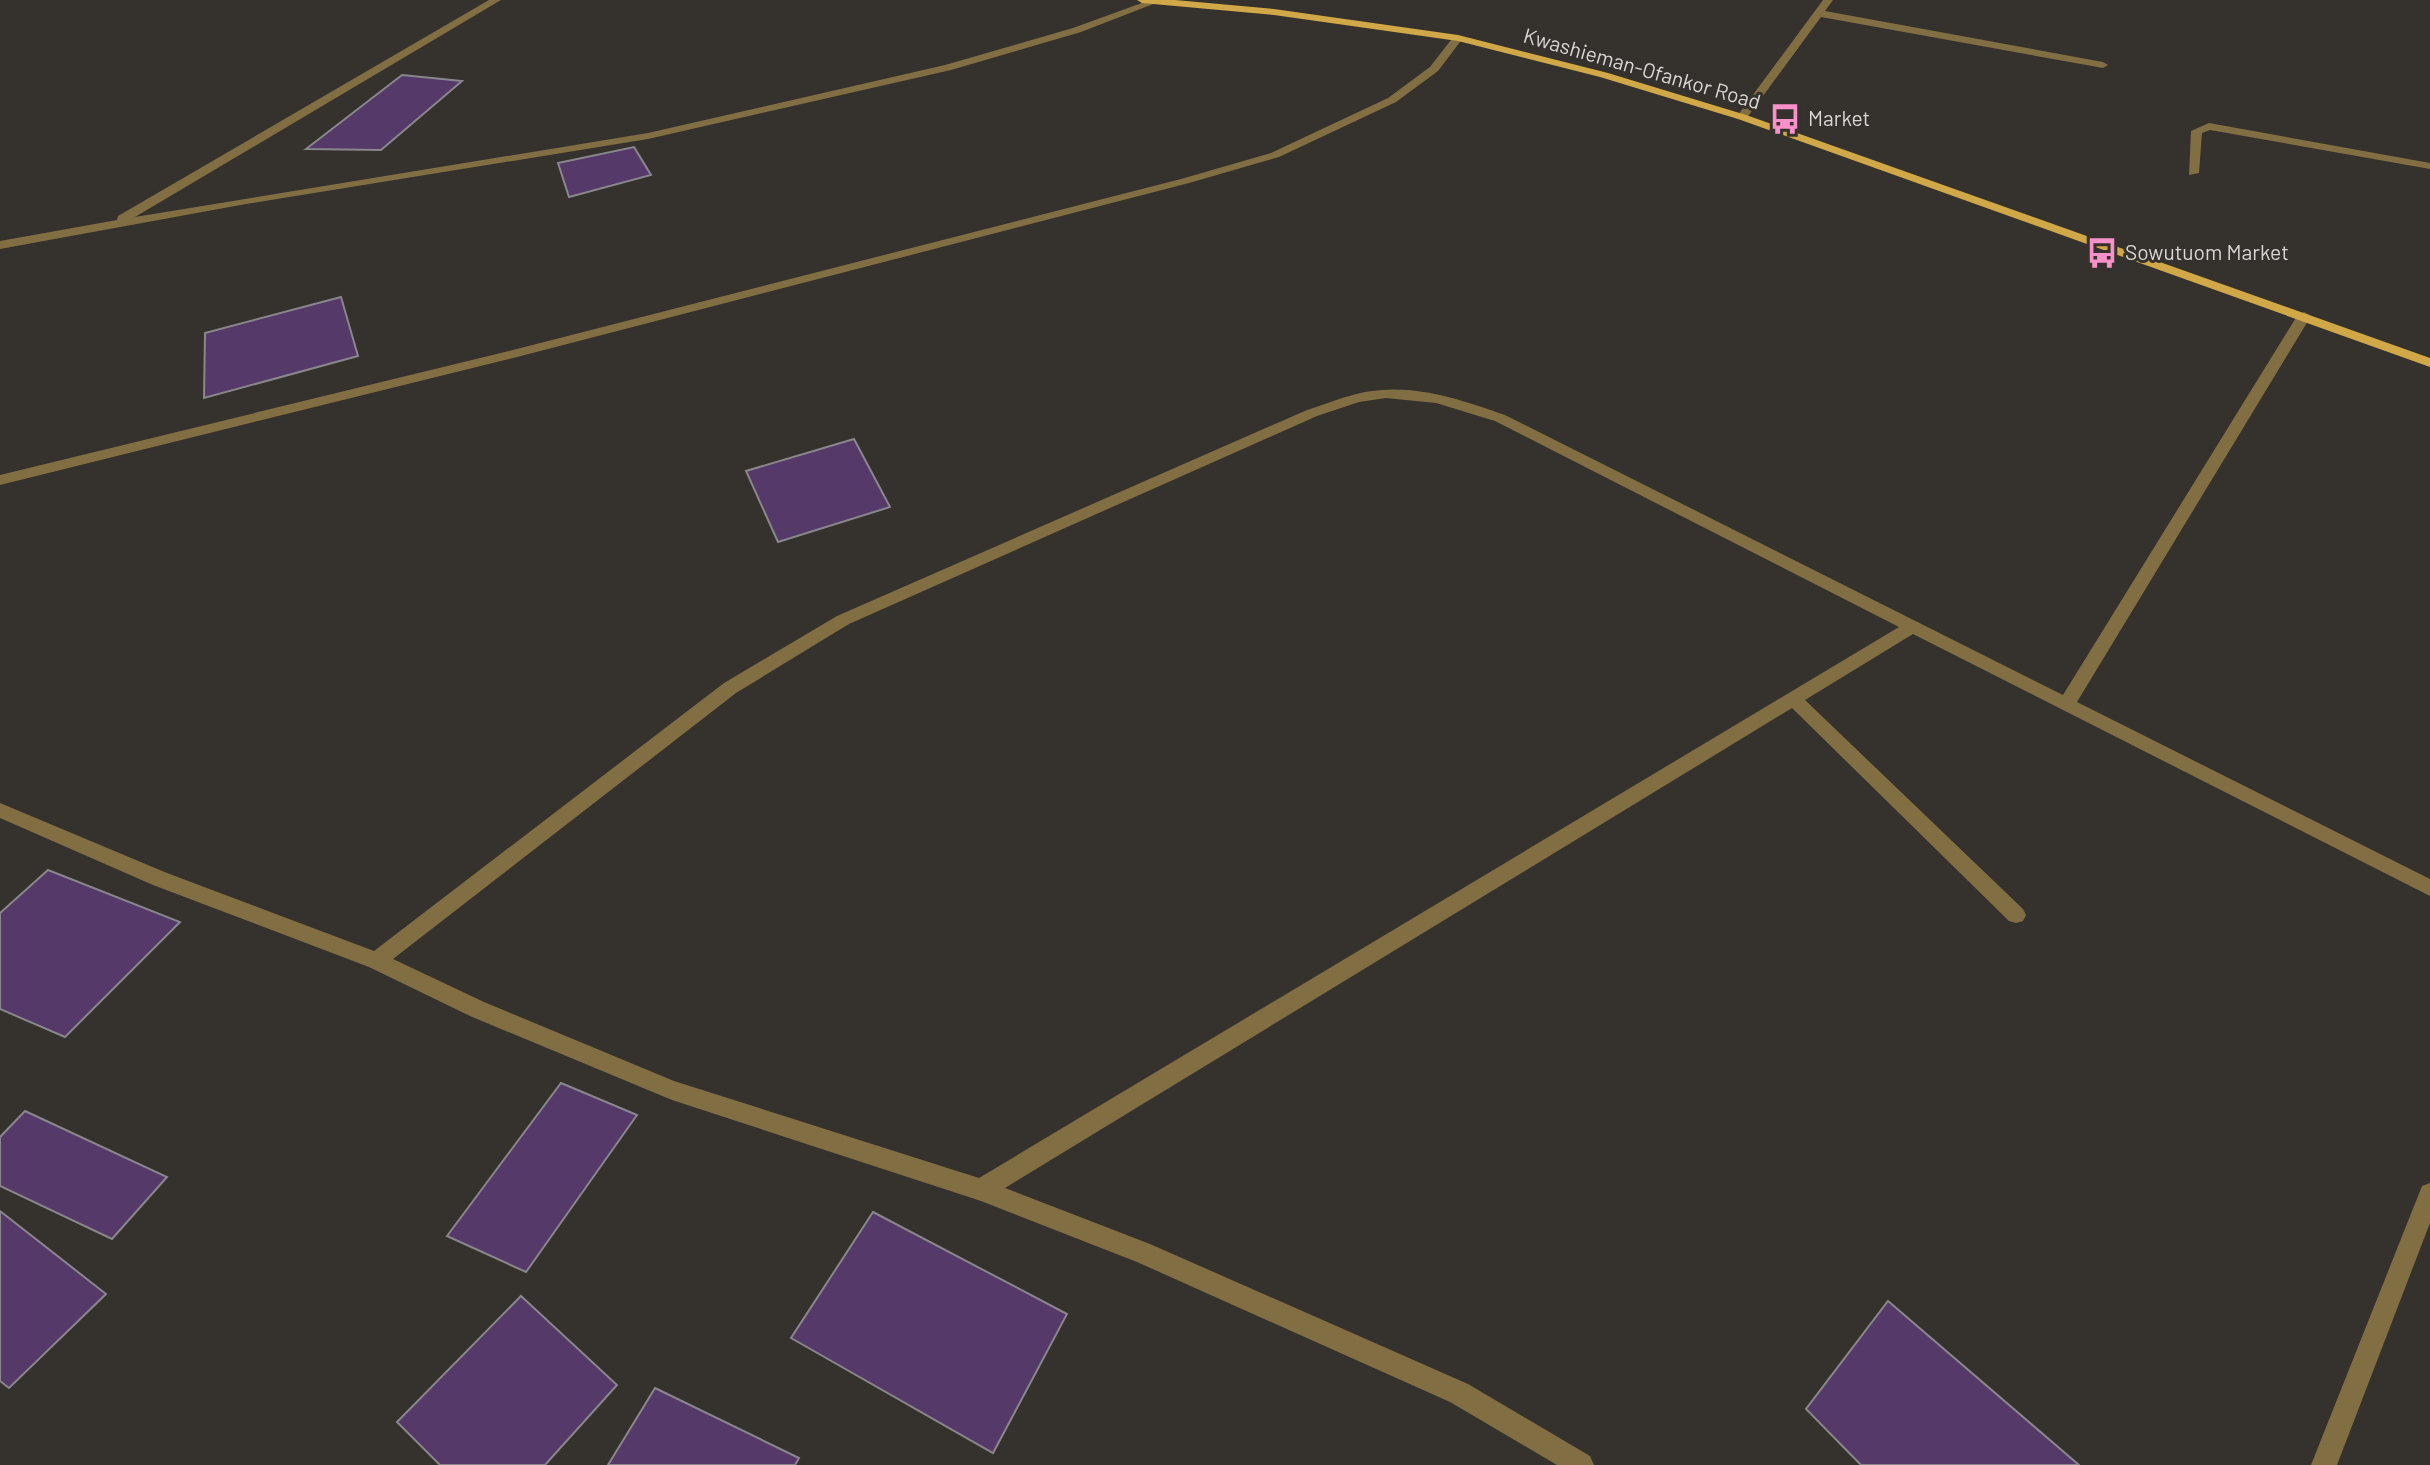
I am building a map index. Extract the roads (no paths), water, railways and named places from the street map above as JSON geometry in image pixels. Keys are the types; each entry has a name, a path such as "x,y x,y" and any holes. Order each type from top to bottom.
{"main road":[{"name":"Kwashieman-Ofankor Road","path":"1142,0 1274,12 1458,38 1581,69 1742,117 2430,363"}],"street":[{"path":"113,225 496,0"},
{"path":"1742,117 1828,0"},
{"path":"0,245 246,200 648,136 947,68 1077,30 1156,1"},
{"path":"1818,13 2104,65"},
{"path":"0,480 525,350 1185,181 1275,155 1392,100 1434,69 1458,38"},
{"path":"2193,173 2197,131 2209,126 2430,166"},
{"path":"2066,705 2304,316"},
{"path":"376,961 730,688 843,620 1312,413 1369,396 1412,395 1457,402 1500,418 2430,888"},
{"path":"981,1190 1912,627"},
{"path":"1793,699 2016,915"},
{"path":"0,810 160,879 376,961 477,1009 673,1090 981,1190 1142,1252 1459,1393 1581,1465"},
{"path":"2324,1465 2430,1194"}],"place":[{"name":"Market","path":"1785,119"},
{"name":"Sowutuom Market","path":"2102,253"}]}
